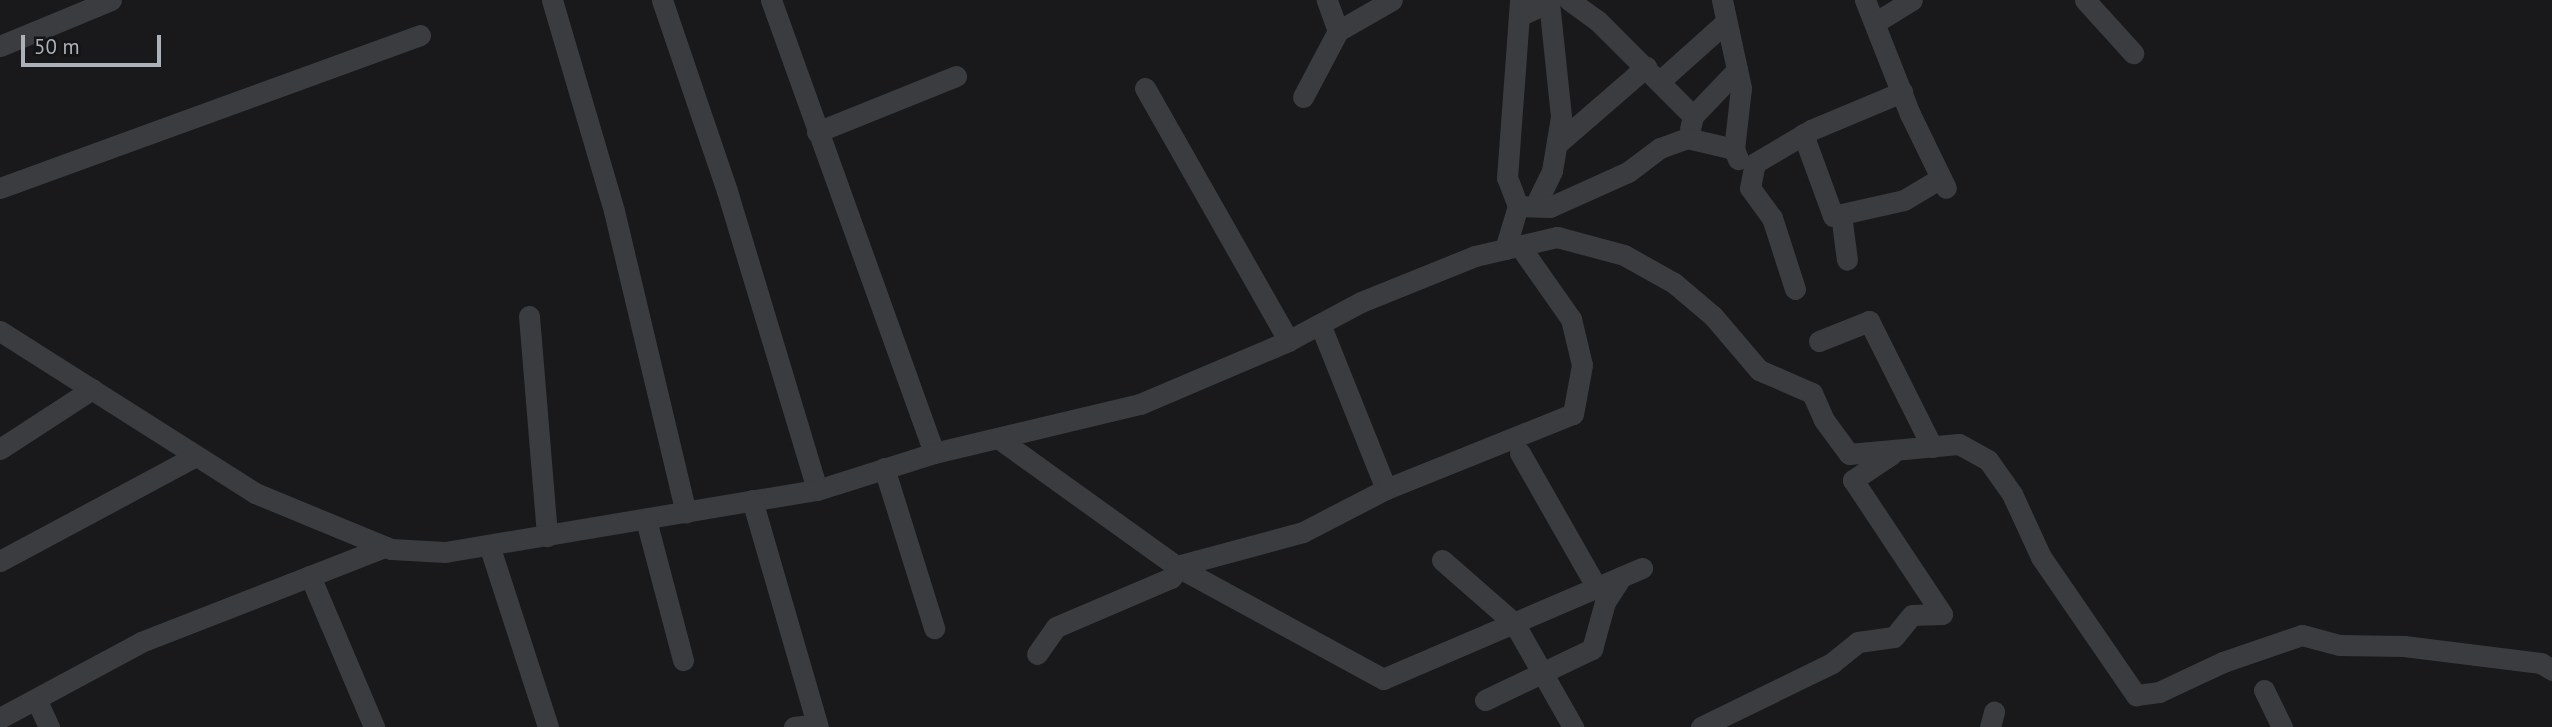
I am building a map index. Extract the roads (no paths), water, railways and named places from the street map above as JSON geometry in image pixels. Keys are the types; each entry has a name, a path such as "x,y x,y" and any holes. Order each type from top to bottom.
{"street":[{"path":"0,46 111,0"},
{"path":"552,0 614,211 686,513"},
{"path":"662,0 727,191 817,490"},
{"path":"771,0 934,453"},
{"path":"1327,0 1338,31"},
{"path":"1303,97 1338,31 1392,0"},
{"path":"1569,0 1597,20 1693,116"},
{"path":"1722,0 1741,88 1734,149 1750,188 1772,218 1795,289"},
{"path":"1803,134 1833,216 1904,200 1944,183 1902,92 1865,0"},
{"path":"1876,22 1912,0"},
{"path":"2085,0 2133,53"},
{"path":"1512,247 1527,206 1552,171 1557,144 1561,117 1549,2 1520,8 1507,178 1527,206"},
{"path":"1557,144 1726,22"},
{"path":"0,188 420,35"},
{"path":"1687,138 1693,116 1737,70"},
{"path":"817,132 956,75"},
{"path":"1145,88 1289,341"},
{"path":"1750,188 1755,163 1803,134 1902,92"},
{"path":"1527,206 1550,207 1628,172 1660,148 1687,138 1734,149"},
{"path":"1841,214 1847,260"},
{"path":"1,333 255,493 385,547 445,552 817,490 934,453 1140,404 1289,341 1374,297 1475,256 1557,237 1624,255 1674,283 1713,316 1759,370 1812,393 1842,450 1860,455 1959,444 1988,460 2012,494 2041,557 2136,695 2159,692 2223,662 2302,635 2339,645 2404,646 2541,663 2552,670"},
{"path":"1037,654 1056,628 1171,578 1179,568 1303,532 1386,489 1573,414 1581,365 1571,319 1512,247"},
{"path":"529,316 547,536"},
{"path":"1819,341 1868,321 1932,447"},
{"path":"1320,324 1386,489"},
{"path":"0,449 92,389"},
{"path":"998,438 1179,568 1383,679 1642,568"},
{"path":"1700,727 1832,663 1858,642 1894,637 1912,615 1942,614 1853,480 1896,451"},
{"path":"1520,453 1597,588"},
{"path":"0,561 197,456"},
{"path":"884,468 934,628"},
{"path":"752,500 817,726 794,727"},
{"path":"646,520 683,660"},
{"path":"489,545 548,727"},
{"path":"3,708 36,699 141,642 385,547"},
{"path":"1442,560 1514,623 1573,727"},
{"path":"310,576 374,727"},
{"path":"1485,700 1544,675 1592,649 1605,601 1621,577"},
{"path":"2264,690 2282,727"},
{"path":"36,699 50,727"}]}
